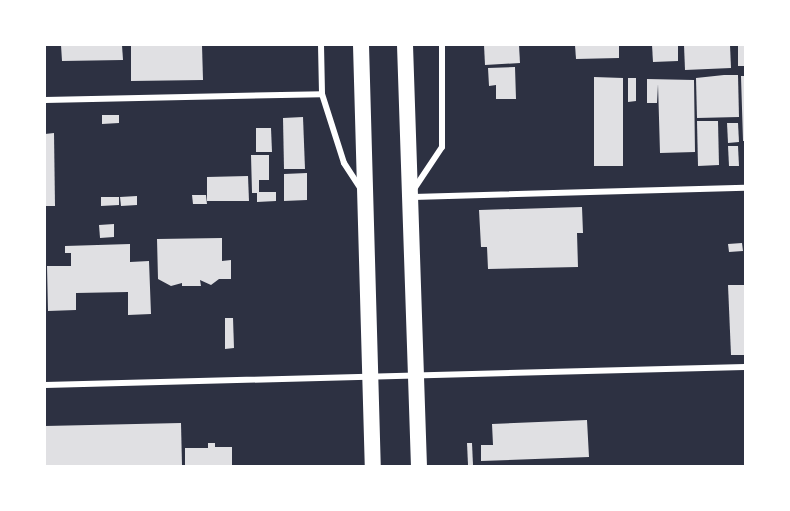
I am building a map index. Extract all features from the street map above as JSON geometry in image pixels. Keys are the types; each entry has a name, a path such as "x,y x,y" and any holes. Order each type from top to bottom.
{"highway":[{"path":"361,45 373,466"},
{"path":"405,45 419,466"}],"street":[{"path":"321,45 322,94 344,163 366,196"},
{"path":"409,197 442,147 442,45"},
{"path":"45,99 322,94"},
{"path":"409,197 745,188"},
{"path":"45,385 745,367"}],"building":[{"path":"61,45 122,45 123,60 62,61"},
{"path":"131,45 202,45 203,80 131,81"},
{"path":"484,45 519,45 520,63 485,65"},
{"path":"575,45 619,45 619,58 576,59"},
{"path":"652,45 678,45 678,61 653,62"},
{"path":"684,45 730,45 731,68 685,70"},
{"path":"738,45 745,45 745,66 738,66"},
{"path":"515,67 516,99 496,99 496,85 489,86 488,68"},
{"path":"738,75 739,117 697,118 696,78"},
{"path":"741,76 745,76 745,141 743,141"},
{"path":"594,77 623,78 623,166 594,166"},
{"path":"628,78 636,78 636,101 628,102"},
{"path":"647,79 694,80 695,152 660,153 658,84 657,103 647,103"},
{"path":"102,115 119,115 119,123 102,124"},
{"path":"303,117 305,169 284,169 283,118"},
{"path":"697,121 718,121 719,165 698,166"},
{"path":"727,123 738,123 739,142 728,143"},
{"path":"256,128 271,128 272,152 256,152"},
{"path":"54,133 55,206 45,206 45,134"},
{"path":"728,146 738,146 739,166 729,166"},
{"path":"251,155 269,155 269,180 259,180 259,192 276,192 276,201 257,202 257,193 252,193"},
{"path":"307,173 307,200 284,201 284,174"},
{"path":"248,176 249,201 207,201 207,177"},
{"path":"192,195 206,195 207,204 193,204"},
{"path":"137,196 137,205 121,206 120,197"},
{"path":"101,197 119,197 119,205 101,206"},
{"path":"582,207 583,233 577,233 578,267 488,269 487,247 481,247 479,210"},
{"path":"114,224 114,237 100,238 99,225"},
{"path":"222,238 222,261 231,260 231,279 219,279 211,285 200,280 201,286 182,286 182,283 171,286 158,279 157,239"},
{"path":"742,243 743,251 729,252 728,244"},
{"path":"130,244 130,262 149,261 151,314 128,315 128,292 76,293 76,310 48,311 47,266 71,266 71,253 65,253 65,246"},
{"path":"728,285 745,285 745,355 731,355"},
{"path":"225,318 233,318 234,348 225,349"},
{"path":"587,420 589,457 481,461 481,445 493,445 492,424"},
{"path":"181,423 182,466 45,466 45,426"},
{"path":"208,443 215,443 215,447 232,447 232,466 185,466 185,448 208,448"},
{"path":"467,443 472,443 473,465 468,465"}]}
